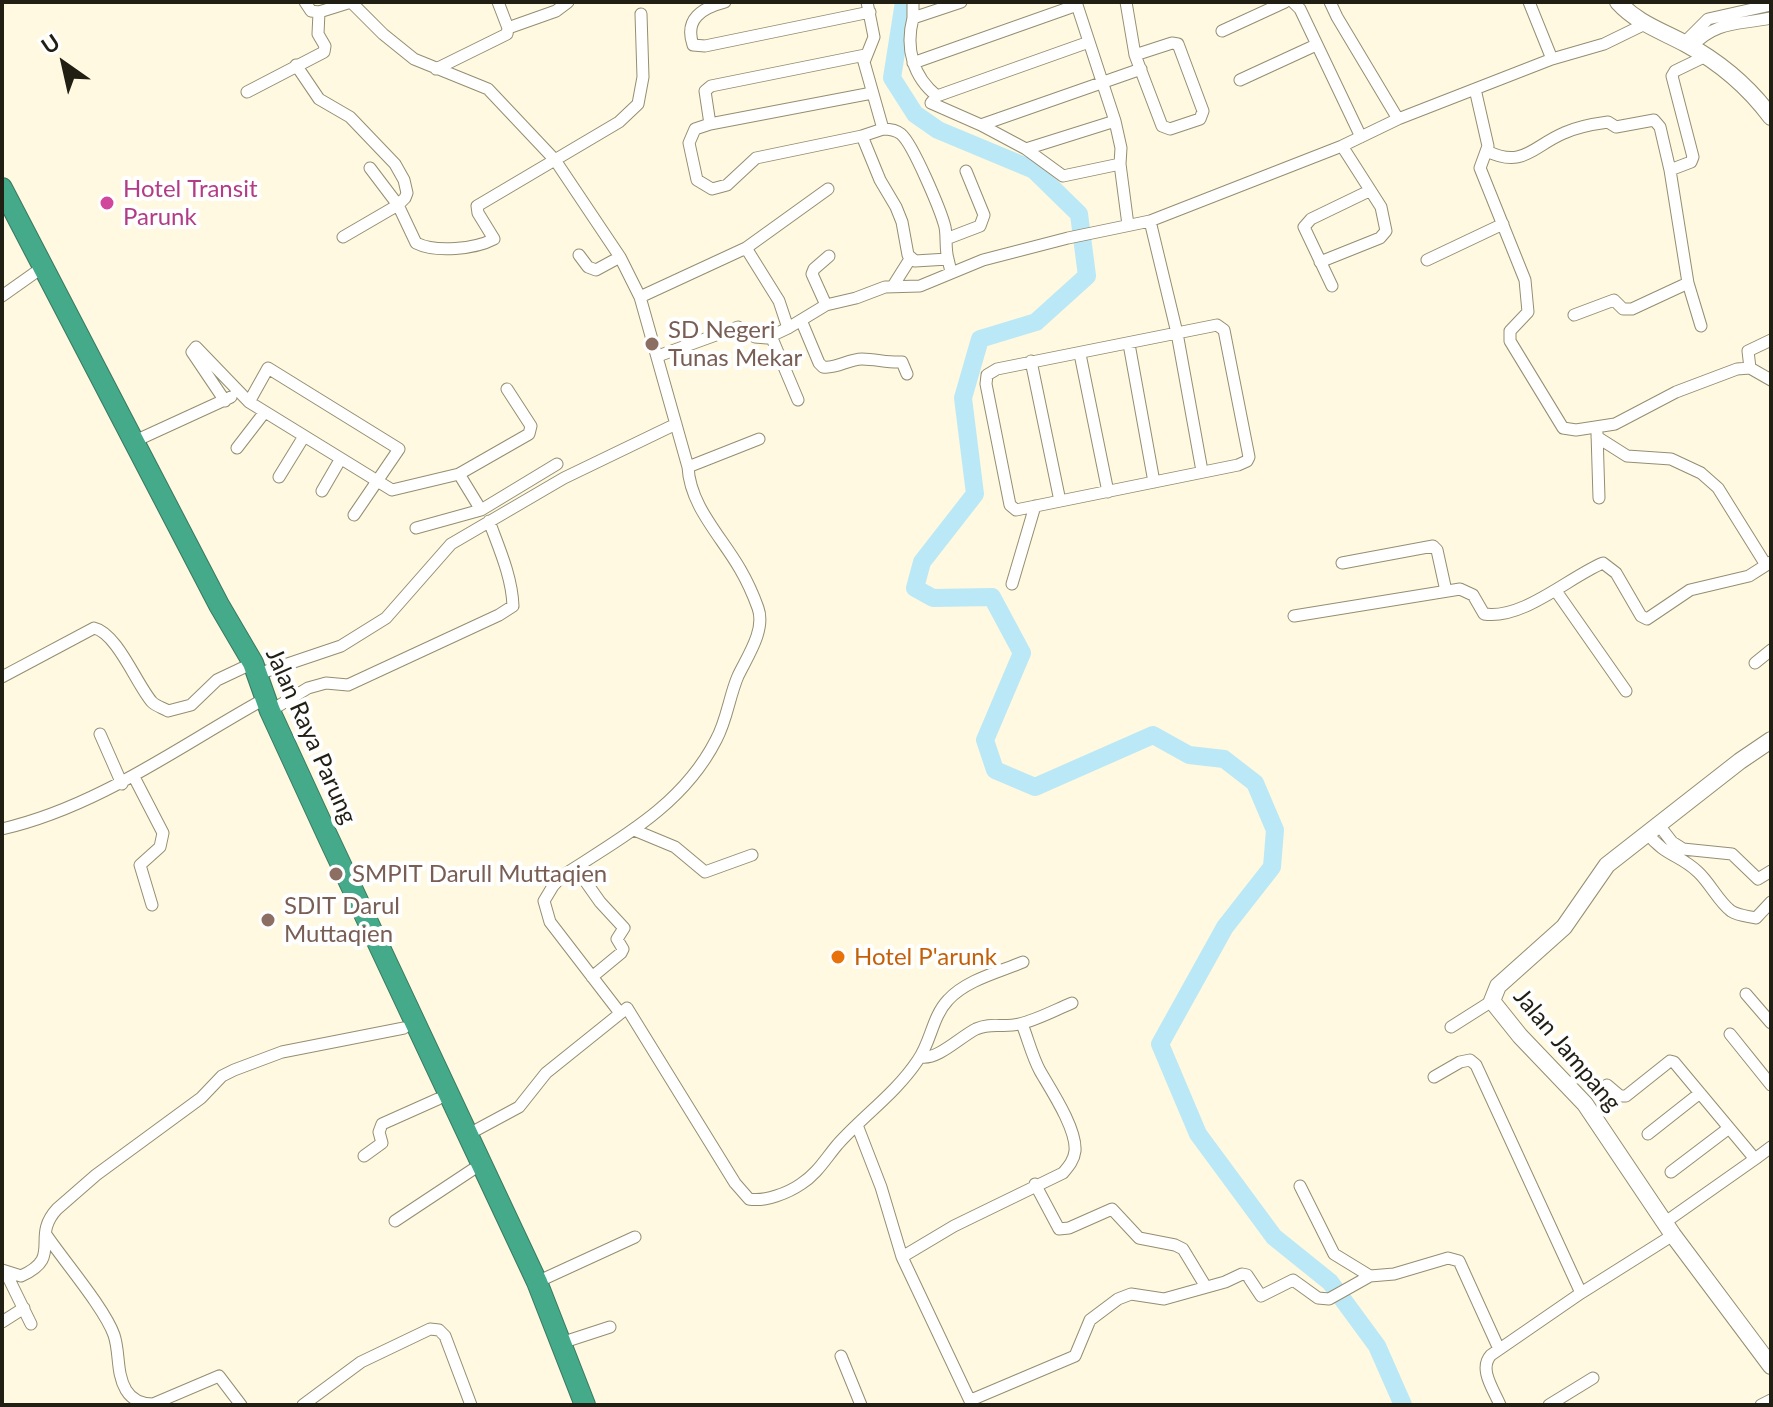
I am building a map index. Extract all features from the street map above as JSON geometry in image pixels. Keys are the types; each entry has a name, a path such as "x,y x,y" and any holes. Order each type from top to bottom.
{"highway":[{"name":"Jalan Raya Parung","path":"2,188 40,269 253,668 265,707 556,1359 573,1405"},
{"name":"Jalan Raya Parung","path":"2,202 135,441 253,668"},
{"name":"Jalan Raya Parung","path":"403,1017 467,1135 537,1282 585,1405"}],"street":[{"path":"305,2 311,11 319,12 351,2 414,59 488,89 555,160 620,257 640,297 688,467 692,495 740,569 760,613 760,625 717,738 704,762 682,791 634,830 553,886 544,901 550,922 620,1013"},
{"path":"498,2 508,28"},
{"path":"436,69 502,39 508,28 556,11 568,2"},
{"path":"725,2 710,6 692,20 689,26 693,45 705,46 868,7 874,37 864,62 883,129"},
{"path":"913,2 910,40 913,63 924,85 937,96"},
{"path":"913,18 961,2"},
{"path":"1126,2 1135,55 1166,129 1200,119 1203,115 1178,44 1172,43 1135,55"},
{"path":"1222,31 1285,2"},
{"path":"1293,2 1300,9 1361,137"},
{"path":"1330,2 1398,119"},
{"path":"1529,2 1552,59"},
{"path":"1618,2 1645,24 1706,56 1743,84 1771,117"},
{"path":"913,63 1076,4 1115,121 1121,148 1120,164 1128,225"},
{"path":"1688,45 1708,19 1771,5"},
{"path":"247,92 326,49 318,34 319,12"},
{"path":"370,168 398,205 419,246 449,248 492,241 494,237 478,213 477,206 619,122 638,104 643,77 641,14"},
{"path":"1688,45 1714,28 1771,18"},
{"path":"658,356 738,327 760,338 771,336 826,305 893,286 920,286 983,260 1150,221 1342,146 1398,119 1552,59 1604,44 1645,24"},
{"path":"1089,42 937,96 931,100 932,105 981,125 1026,149 1063,176 1120,164"},
{"path":"1240,80 1316,45"},
{"path":"710,124 705,91 711,86 865,55"},
{"path":"1670,170 1691,162 1693,157 1672,76 1675,71 1706,56"},
{"path":"296,65 319,99 350,117 395,164 404,180 407,193 398,205 343,237"},
{"path":"981,125 1141,69"},
{"path":"1475,89 1487,151 1480,168 1525,280 1528,298 1528,312 1512,328 1510,341 1563,428 1597,432 1676,392 1737,369 1750,368 1771,380"},
{"path":"872,93 695,129 689,143 697,180 712,189 727,185 756,158 891,129 903,136 911,148 940,211 951,272"},
{"path":"1487,151 1515,159 1567,131 1608,122 1616,127 1654,120 1660,127 1670,170 1688,283 1701,326"},
{"path":"1026,149 1115,121"},
{"path":"862,136 880,180 896,207 910,259 893,286"},
{"path":"1320,262 1383,236 1386,231 1385,216 1342,146"},
{"path":"946,239 983,222 984,215 966,171"},
{"path":"640,297 746,248 828,189"},
{"path":"1332,286 1304,231 1306,223 1369,191"},
{"path":"1150,221 1177,333 1202,471"},
{"path":"1427,260 1503,224"},
{"path":"746,248 779,301 788,328"},
{"path":"579,255 588,267 596,270 620,257"},
{"path":"826,305 812,274 829,256"},
{"path":"910,259 920,262 948,259"},
{"path":"2,296 40,269"},
{"path":"1574,315 1610,300 1623,309 1632,309 1688,283"},
{"path":"801,320 823,367 861,359 902,362 907,374"},
{"path":"1217,325 1224,330 1249,457 1247,461 1016,510 1010,505 986,379 997,369 1177,333 1217,325"},
{"path":"771,336 798,400"},
{"path":"1750,368 1748,351 1771,340"},
{"path":"1129,344 1154,482"},
{"path":"225,401 192,352 196,347 239,393 264,413 392,490 459,474 532,430 507,389"},
{"path":"1080,354 1108,492"},
{"path":"1031,361 1060,501"},
{"path":"249,402 268,368 399,449 354,515"},
{"path":"135,441 239,393"},
{"path":"237,448 264,413"},
{"path":"2,677 94,628 100,629 134,671 153,703 168,711 191,705 210,685 253,668 333,649 386,618 442,552 489,521 564,478 676,424"},
{"path":"1597,432 1599,498"},
{"path":"1294,616 1446,591 1466,591 1473,595 1481,611 1492,615 1513,610 1556,591 1606,563 1616,573 1641,616 1647,619 1690,590 1749,576 1768,564 1718,488 1701,473 1671,459 1627,456 1597,432"},
{"path":"279,477 303,438"},
{"path":"688,467 759,439"},
{"path":"322,491 340,460"},
{"path":"416,528 481,510 557,464"},
{"path":"459,474 481,510"},
{"path":"1012,584 1035,506"},
{"path":"2,829 68,808 122,784 178,748 308,688 326,683 348,685 499,615 513,606 509,580 489,521"},
{"path":"1342,563 1433,546 1437,550 1446,591"},
{"path":"1556,591 1626,691"},
{"path":"1755,663 1771,650"},
{"path":"100,734 122,784"},
{"name":"Jalan Jampang","path":"1771,740 1607,865 1564,927 1498,986 1492,1001 1520,1036 1585,1104 1668,1229 1771,1366"},
{"path":"134,777 163,833 160,847 140,865 152,905"},
{"path":"1653,828 1683,849 1732,854 1758,879 1771,871"},
{"path":"1653,828 1662,851 1701,874 1729,909 1756,918 1771,902"},
{"path":"634,830 675,847 705,872 752,855"},
{"path":"576,868 600,902 624,928 617,939 623,949 621,953 592,977"},
{"path":"467,1135 519,1107 546,1073 627,1008 735,1183 749,1199 761,1200 799,1186 818,1171 857,1125 888,1098 921,1057 941,1008 950,997 966,986 1023,962"},
{"path":"1746,994 1771,1023"},
{"path":"1451,1027 1492,1001"},
{"path":"921,1057 932,1057 956,1040 987,1025 1003,1027 1022,1024 1072,1003"},
{"path":"4,1271 21,1276 35,1269 45,1253 47,1220 57,1209 126,1152 201,1098 222,1076 282,1052 403,1017"},
{"path":"902,1257 954,1226 1063,1173 1071,1164 1075,1147 1022,1024"},
{"path":"1730,1034 1771,1085"},
{"path":"1434,1077 1467,1060 1476,1065 1581,1293"},
{"path":"1607,1085 1620,1096 1626,1096 1672,1061 1679,1065 1755,1159"},
{"path":"1648,1134 1700,1093"},
{"path":"364,1156 382,1143 379,1132 382,1124 438,1099"},
{"path":"857,1125 881,1187 902,1257 972,1403 1075,1356 1090,1320 1118,1299 1131,1294 1164,1299 1225,1282 1242,1274 1247,1275 1261,1296 1293,1280 1318,1298 1329,1299 1367,1278 1394,1274 1448,1258 1457,1259 1462,1263 1499,1349"},
{"path":"1671,1172 1729,1128"},
{"path":"1500,1405 1484,1365 1499,1349 1668,1229 1771,1147"},
{"path":"395,1221 472,1170"},
{"path":"1035,1184 1059,1229 1064,1230 1112,1209 1139,1238 1175,1245 1186,1251 1206,1287"},
{"path":"1300,1186 1334,1254 1367,1278"},
{"path":"44,1232 113,1333 120,1374 134,1403 153,1404 219,1376 241,1405"},
{"path":"537,1282 635,1237"},
{"path":"4,1271 31,1324"},
{"path":"2,1322 24,1308"},
{"path":"561,1343 610,1327"},
{"path":"303,1405 361,1362 430,1329 439,1330 445,1336 471,1405"},
{"path":"841,1356 861,1405"},
{"path":"1549,1405 1593,1378"},
{"path":"1761,1405 1771,1400"}],"waterway":[{"path":"904,2 892,78 915,114 938,130 1034,170 1079,214 1087,276 1036,322 980,339 963,398 975,494 922,562 915,588 933,598 992,597 1022,653 985,740 995,770 1035,787 1153,735 1189,755 1224,759 1255,783 1275,830 1272,867 1225,927 1160,1044 1198,1134 1274,1237 1330,1282 1377,1346 1403,1405"}],"place":[{"name":"Hotel Transit Parunk","path":"107,203"},
{"name":"SD Negeri Tunas Mekar","path":"652,344"},
{"name":"SMPIT Darull Muttaqien","path":"336,874"},
{"name":"SDIT Darul Muttaqien","path":"268,920"},
{"name":"Hotel P'arunk","path":"838,957"}]}
